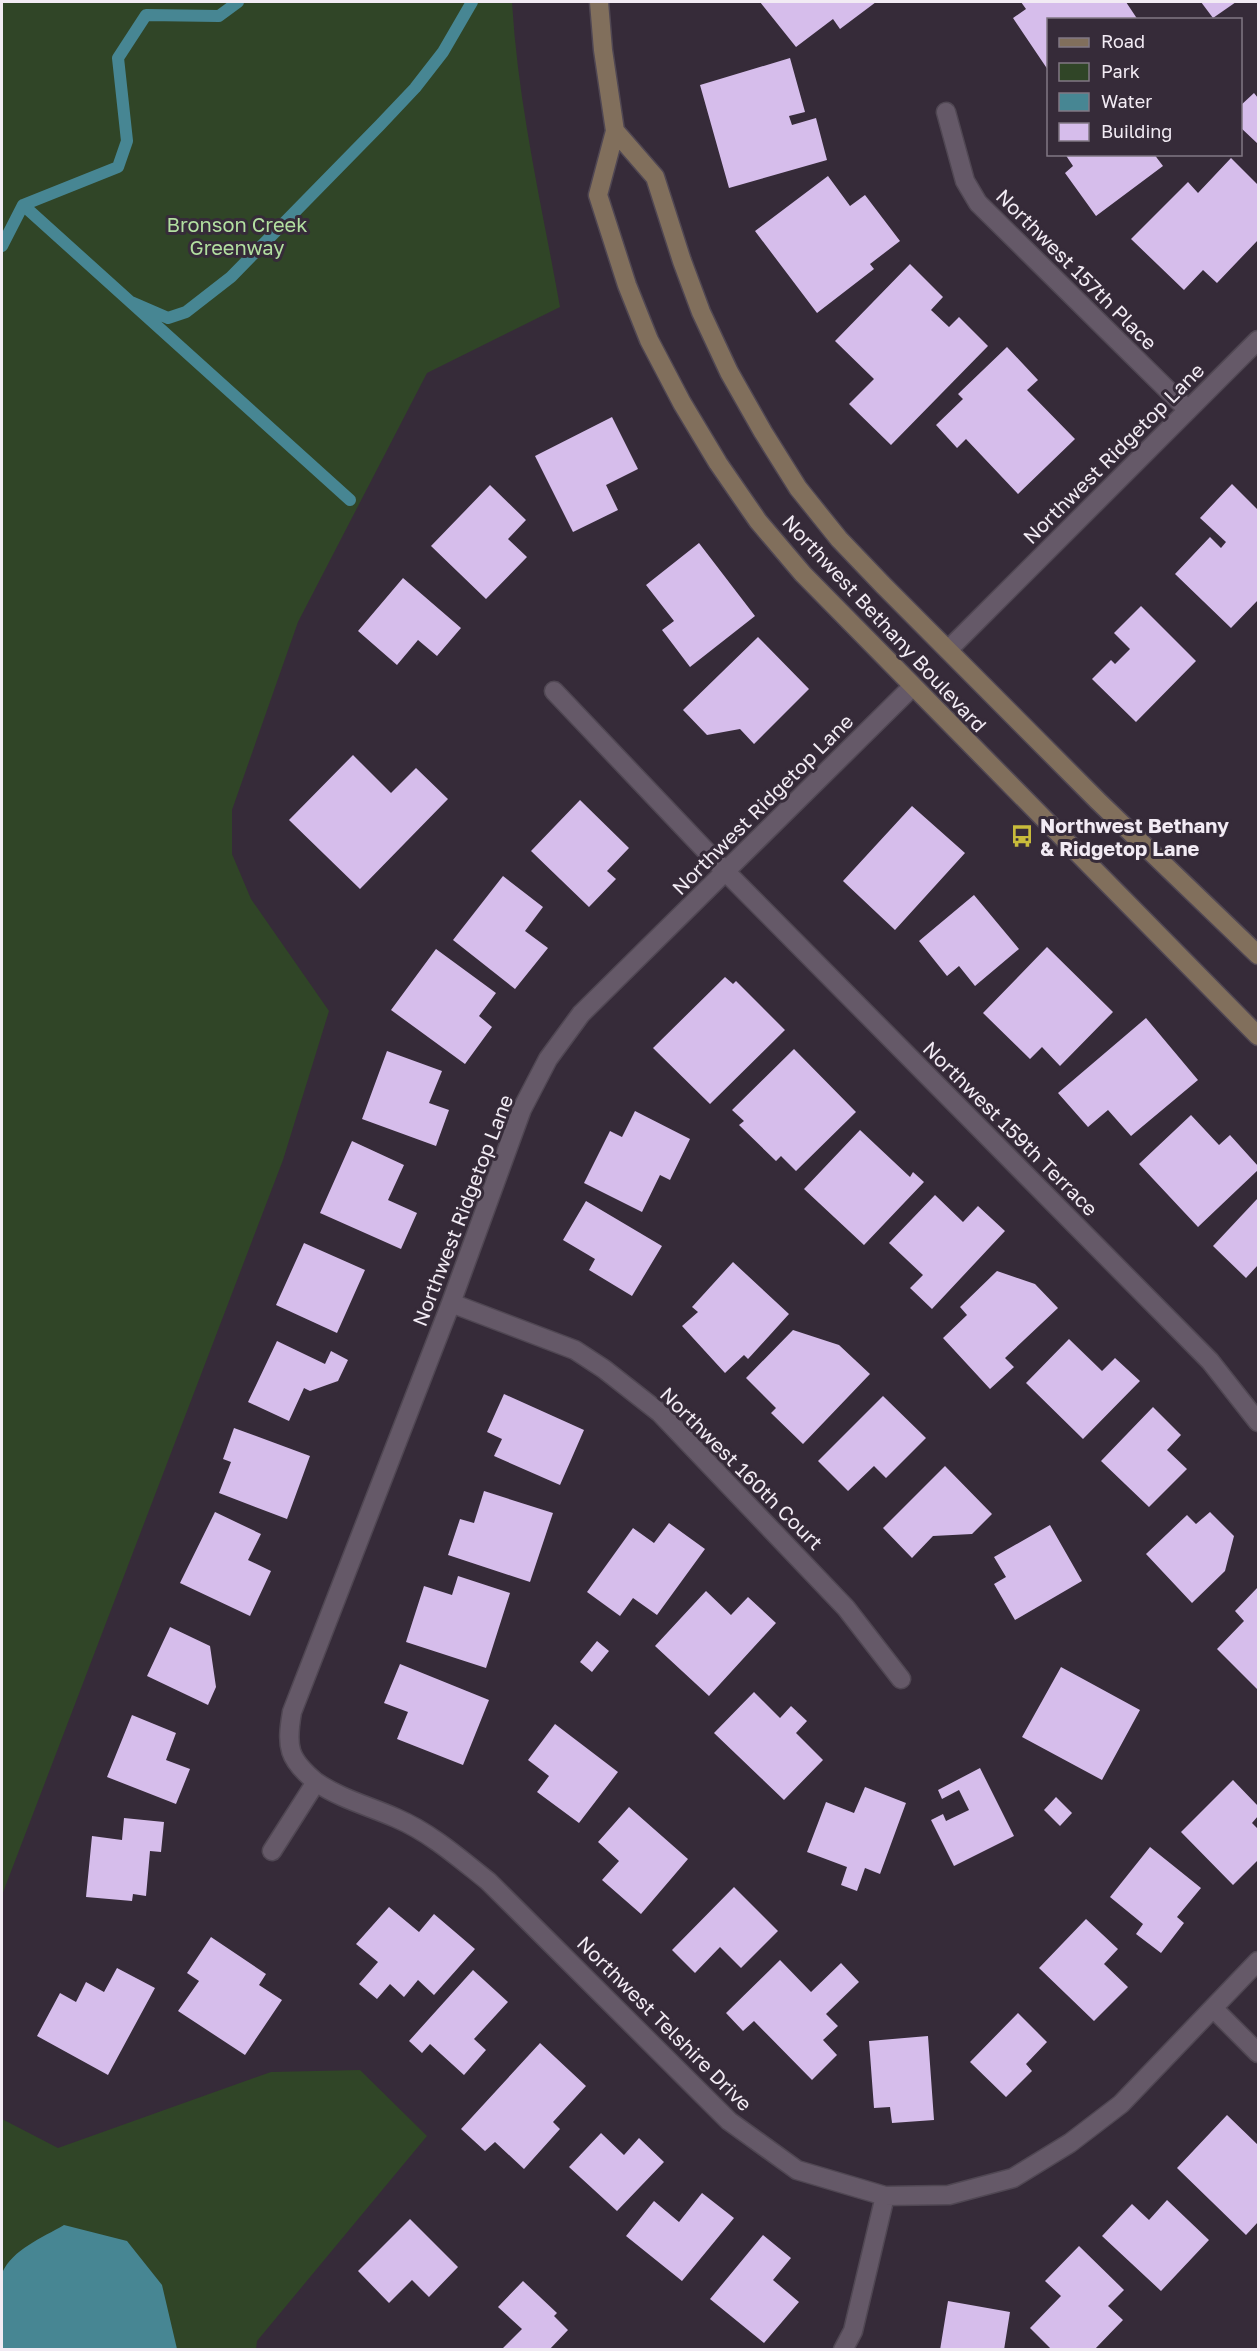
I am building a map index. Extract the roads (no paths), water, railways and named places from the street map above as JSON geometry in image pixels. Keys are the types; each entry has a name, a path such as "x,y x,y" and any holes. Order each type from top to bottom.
{"main road":[{"name":"Northwest Bethany Boulevard","path":"599,2 606,79 615,131 598,195 627,285 649,340 682,403 718,463 758,521 802,574 1258,1036"},
{"name":"Northwest Bethany Boulevard","path":"615,131 655,177 701,312 729,372 798,488 839,539 948,650 1098,801 1258,955"}],"street":[{"name":"Northwest 157th Place","path":"946,112 965,181 978,203 992,220 1188,410"},
{"name":"Northwest Ridgetop Lane","path":"948,650 1258,340"},
{"name":"Northwest Ridgetop Lane","path":"316,1782 300,1768 291,1753 288,1735 292,1712 451,1303 522,1109 548,1059 581,1014 912,687"},
{"name":"Northwest 159th Terrace","path":"555,692 726,872 1210,1361 1258,1422"},
{"name":"Northwest 160th Court","path":"451,1303 575,1350 604,1369 660,1413 846,1608 901,1679"},
{"path":"272,1851 316,1782"},
{"name":"Northwest Telshire Drive","path":"316,1782 328,1790 398,1819 422,1832 447,1848 488,1881 729,2121 797,2170 885,2196 949,2195 1013,2178 1070,2144 1121,2104 1258,1961"},
{"path":"1213,2008 1258,2053"},
{"path":"843,2349 858,2312 885,2196"}],"water":[{"path":"64,2225 127,2241 162,2285 177,2349 2,2349 2,2273 13,2257"}],"waterway":[{"path":"2,246 23,205 118,167 127,141 118,58 146,15 219,16 238,2"},
{"path":"131,302 168,318 186,312 231,277 415,88 443,52 472,2"},
{"path":"23,205 350,500"}],"place":[{"name":"Northwest Bethany & Ridgetop Lane","path":"1022,836"}],"park label":[{"name":"Bronson Creek Greenway","path":"237,236"}]}
